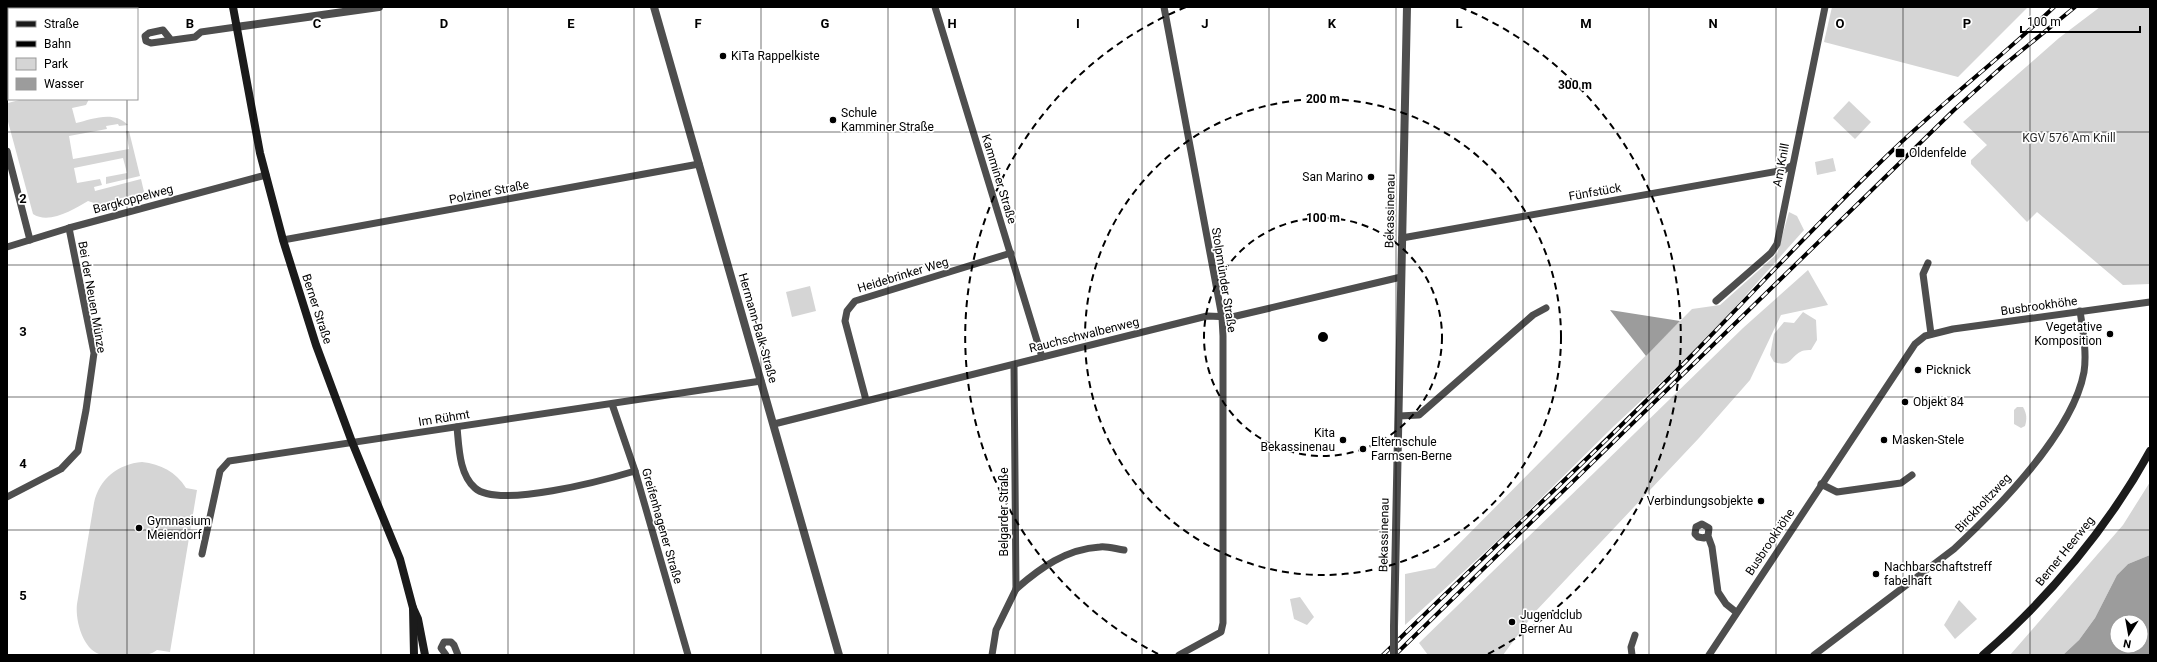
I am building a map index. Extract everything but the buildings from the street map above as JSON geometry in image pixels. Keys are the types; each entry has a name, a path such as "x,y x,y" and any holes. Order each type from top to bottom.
{"main road":[{"name":"Berner Straße","path":"233,7 266,175 283,240 316,345 352,442 392,538 413,608 418,619 424,653"},
{"name":"Berner Heerweg","path":"1983,655 2005,636 2050,589 2077,557 2128,488 2150,451"},
{"name":"Berner Straße","path":"413,608 414,654"}],"street":[{"path":"171,40 195,37 201,32 379,7"},
{"name":"Hermann-Balk-Straße","path":"654,7 839,655"},
{"name":"Kamminer Straße","path":"935,7 1042,357"},
{"name":"Stolpmünder Straße","path":"1164,7 1222,317 1223,623 1221,632 1179,655"},
{"name":"Bekassinenau","path":"1394,655 1407,7"},
{"name":"Am Knill","path":"1716,301 1774,250 1782,220 1791,166 1825,7"},
{"path":"7,151 30,240"},
{"name":"Polziner Straße","path":"283,240 699,164"},
{"name":"Fünfstück","path":"1402,238 1784,170 1791,166"},
{"name":"Bargkoppelweg","path":"7,247 69,228 266,175"},
{"name":"Bei der Neuen Münze","path":"7,497 61,469 78,451 86,410 94,353 69,228"},
{"name":"Heidebrinker Weg","path":"866,400 845,321 847,311 855,301 1011,254"},
{"path":"1928,263 1923,274 1932,334"},
{"name":"Rauchschwalbenweg","path":"774,424 1207,316 1232,317 1401,277"},
{"name":"Busbrookhöhe","path":"1709,655 1736,612 1915,344 1932,334 1953,329 2150,302"},
{"path":"1399,416 1418,416 1533,315 1546,308"},
{"name":"Birckholtzweg","path":"1814,655 1954,549 1970,534 2040,456 2073,408 2080,386 2085,358 2080,311"},
{"name":"Belgarder Straße","path":"992,655 996,630 1016,589 1014,365"},
{"name":"Im Rühmt","path":"202,554 220,471 230,461 761,381"},
{"name":"Greifenhagener Straße","path":"612,404 635,471 688,655"},
{"path":"457,427 464,472 474,487 481,492 499,497 589,485 635,471"},
{"path":"1821,484 1836,492 1901,483 1912,475"},
{"path":"1708,536 1712,547 1718,592 1726,604 1736,612"},
{"path":"1016,589 1048,563 1072,552 1101,547 1124,550"},
{"path":"1632,655 1631,647 1635,635"},
{"path":"446,655 441,648 444,642 447,641 454,645 458,655"}],"green space":[{"path":"1832,7 2028,7 1958,77 1824,42"},
{"name":"KGV 576 Am Knill","path":"2100,7 2150,7 2150,284 2123,285 2037,212 2027,222 1971,164 1971,160 1987,145 1963,122 2059,38"},
{"path":"19,100 88,100 86,105 72,108 76,123 103,117 122,120 128,125 119,126 118,124 106,126 107,129 69,136 73,159 129,149 126,131 129,131 140,176 106,184 106,177 127,173 123,158 74,168 77,183 100,179 102,185 94,187 95,191 141,179 145,196 96,209 94,203 88,201 69,212 54,217 39,217 33,214 7,118 7,101 8,103"},
{"path":"1849,101 1871,122 1855,139 1833,118"},
{"path":"1833,158 1836,171 1817,175 1815,162"},
{"path":"1789,212 1797,216 1804,230 1705,341 1614,426 1507,532 1405,625 1405,574 1435,568 1692,309 1720,305 1777,254"},
{"path":"1808,270 1828,305 1781,315 1750,380 1699,438 1535,612 1503,655 1428,655 1419,643 1743,328"},
{"path":"810,286 816,311 792,317 786,292"},
{"path":"1803,312 1816,320 1817,340 1811,350 1805,350 1798,353 1790,361 1784,364 1774,362 1770,355 1774,334 1784,322 1794,323"},
{"path":"2017,407 2023,407 2026,414 2025,426 2021,428 2014,424 2014,410"},
{"path":"142,462 162,467 178,477 186,488 197,490 170,652 157,650 150,654 143,655 103,655 96,653 85,642 77,618 77,604 94,503 100,487 111,474 125,466"},
{"path":"2150,482 2150,555 2128,564 2117,575 2095,618 2079,640 2063,655 2010,655 2123,525"},
{"path":"1300,597 1314,617 1307,625 1294,619 1290,599"},
{"path":"1959,600 1977,619 1955,639 1944,625"}],"water":[{"path":"1610,310 1680,321 1646,356"},
{"path":"2150,555 2150,655 2063,655 2079,640 2095,618 2117,575 2128,564"}],"railway":[{"path":"1383,655 1657,390 1818,224 1893,150 2054,7"},
{"path":"1395,655 1954,110 2004,65 2075,7"}],"place":[{"name":"KiTa Rappelkiste","path":"723,56"},
{"name":"Schule Kamminer Straße","path":"833,120"},
{"name":"Oldenfelde","path":"1900,153"},
{"name":"San Marino","path":"1371,177"},
{"name":"Vegetative Komposition","path":"2110,334"},
{"name":"Picknick","path":"1918,370"},
{"name":"Objekt 84","path":"1905,402"},
{"name":"Kita Bekassinenau","path":"1343,440"},
{"name":"Masken-Stele","path":"1884,440"},
{"name":"Elternschule Farmsen-Berne","path":"1363,449"},
{"name":"Verbindungsobjekte","path":"1761,501"},
{"name":"Gymnasium Meiendorf","path":"139,528"},
{"name":"Nachbarschaftstreff fabelhaft","path":"1876,574"},
{"name":"Jugendclub Berner Au","path":"1512,622"}]}
